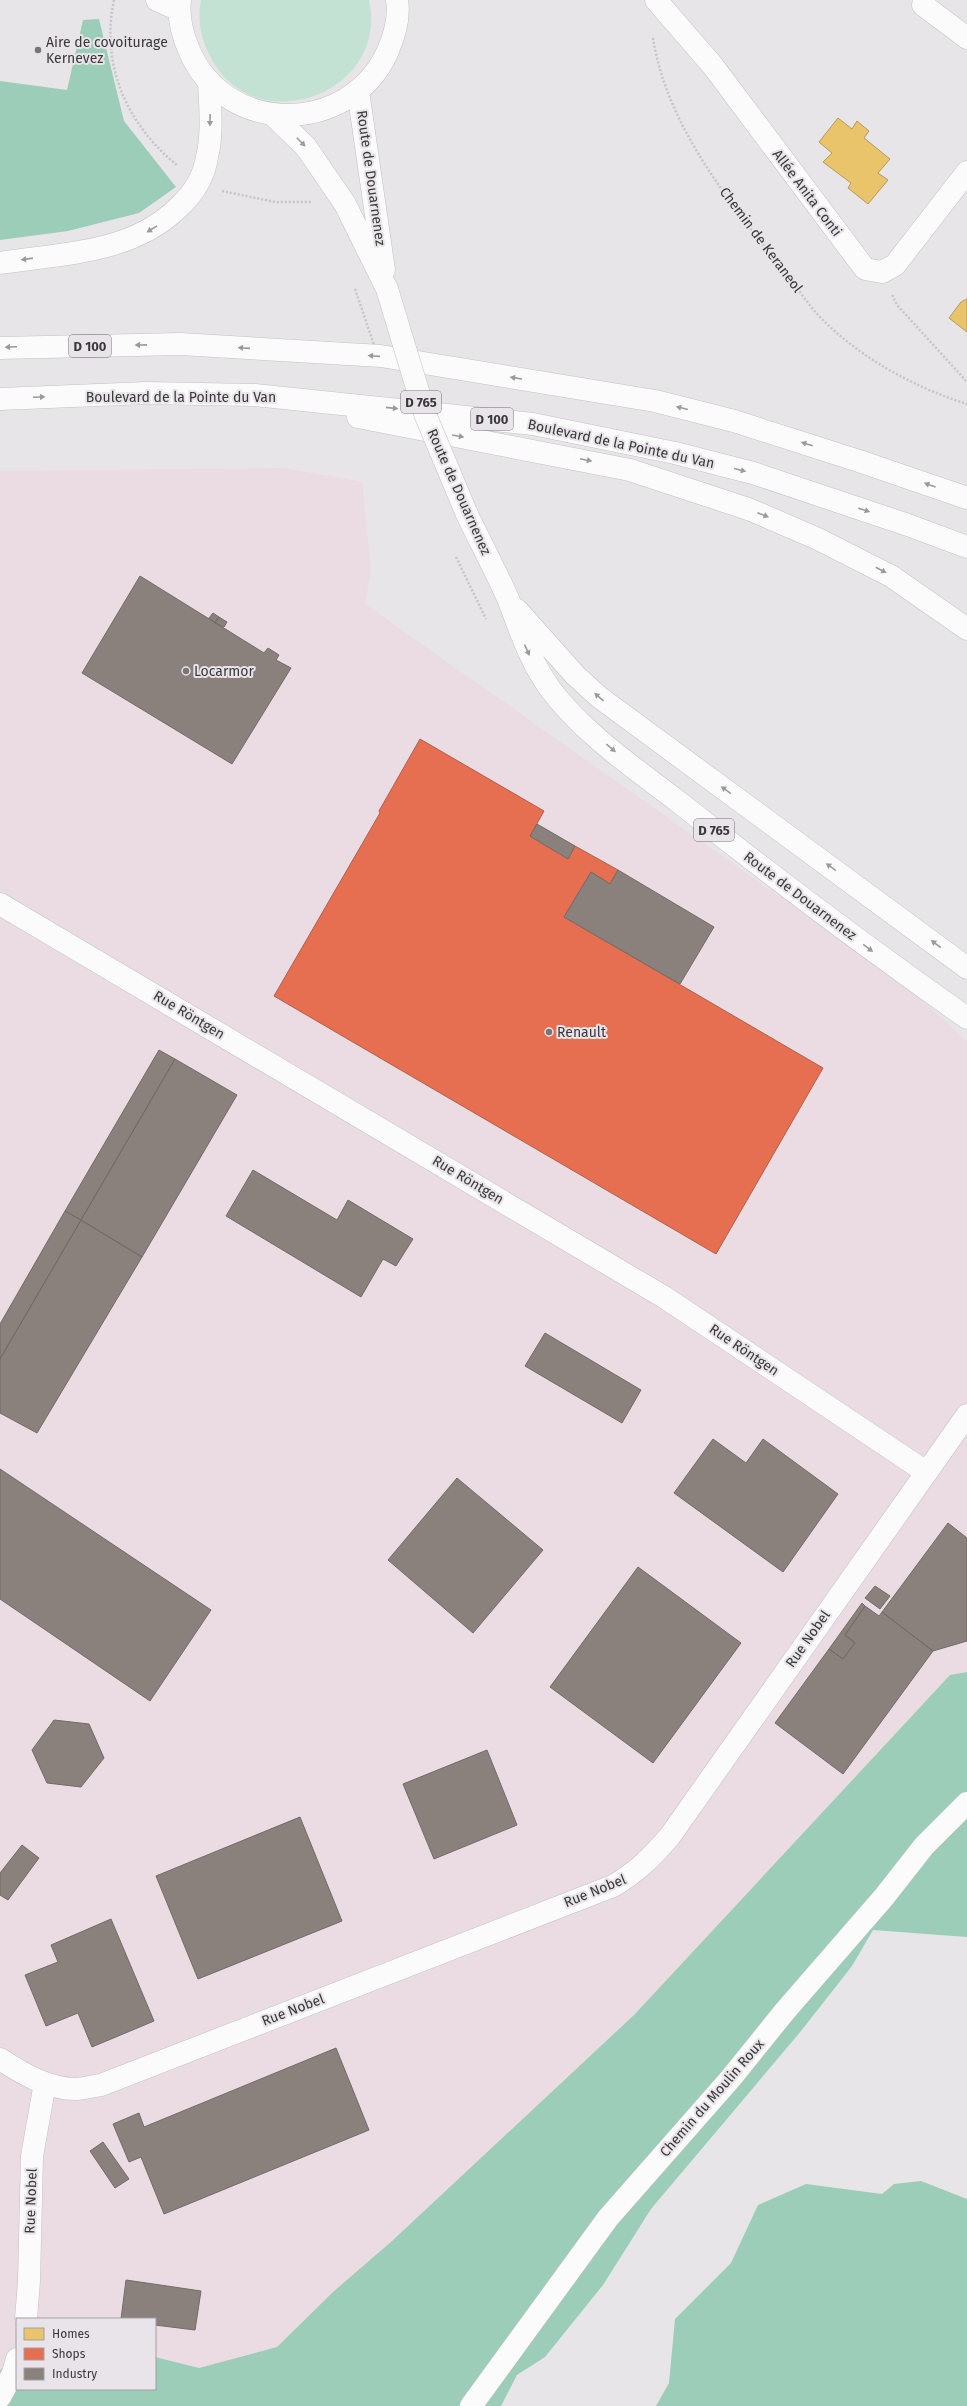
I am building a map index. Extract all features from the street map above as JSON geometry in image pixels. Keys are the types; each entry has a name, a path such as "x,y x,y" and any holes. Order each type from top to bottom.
{"main road":[{"path":"156,0 180,5 183,36 193,60 209,82 238,104 273,115 303,115 332,107 358,91 380,67 394,38 397,0"},
{"name":"Allée Anita Conti","path":"656,0 713,66 859,263 872,272 882,272"},
{"path":"923,5 967,38"},
{"path":"0,263 115,245 136,238 168,218 185,202 200,181 207,158 210,110 209,82"},
{"name":"Route de Douarnenez","path":"358,91 387,289 425,414 466,512 508,601 527,650 536,668 562,704 585,726 756,863 872,951 967,1018"},
{"name":"Route de Douarnenez","path":"273,115 306,147 345,204 387,289"},
{"path":"882,272 894,265 909,249 967,172"},
{"name":"D 100","path":"0,348 180,344 389,358 655,401 734,421 862,462 967,498"},
{"name":"Boulevard de la Pointe du Van","path":"0,399 146,393 255,395 533,424 605,438 753,473 908,525 967,547"},
{"path":"255,395 395,425 588,460 630,470 684,487 787,524 853,556 891,576 967,629"},
{"name":"Route de Douarnenez","path":"508,601 575,675 604,701 967,968"},
{"name":"Rue Röntgen","path":"0,904 664,1297 926,1472"},
{"name":"Rue Nobel","path":"0,2059 27,2076 45,2083 76,2089 101,2085 613,1886 633,1875 646,1864 670,1836 967,1414"},
{"name":"Chemin du Moulin Roux","path":"471,2406 608,2218 731,2078 884,1897 924,1846 967,1802"},
{"name":"Rue Nobel","path":"26,2318 29,2281 32,2156 45,2083"},
{"path":"0,2396 13,2372 16,2362"}],"path":[{"name":"Chemin de Keraneol","path":"652,32 666,92 696,148 746,224 822,319 854,346 886,367 917,384 967,404"},
{"path":"882,272 897,305 967,382"}],"shaded area":[{"path":"284,468 362,482 371,570 365,604 908,987 967,1041 967,1672 950,1675 634,2015 392,2241 333,2292 277,2347 199,2368 156,2357 156,2318 16,2318 16,2361 0,2370 0,471"}],"green space":[{"path":"201,0 369,0 370,33 359,61 339,82 314,96 285,102 256,97 230,82 210,56 204,43 201,29 199,14"},
{"path":"99,19 124,121 176,187 139,213 68,231 0,240 0,81 67,90 83,20"},
{"path":"967,1672 967,1937 873,1930 852,1966 801,2031 651,2209 603,2285 545,2357 517,2375 501,2406 0,2406 0,2370 16,2361 16,2390 156,2390 156,2357 199,2368 277,2347 333,2292 392,2241 634,2015 950,1675"},
{"path":"921,2181 967,2199 967,2406 656,2406 669,2383 675,2319 731,2263 758,2205 806,2184 882,2194 894,2184"}],"building: Homes":[{"path":"838,118 852,129 857,121 869,131 864,138 890,159 878,173 888,180 868,204 848,188 851,183 823,162 832,153 819,142"},
{"path":"967,299 967,332 949,318 961,302"}],"building: Shops":[{"name":"Renault","path":"420,739 544,811 530,836 568,859 575,846 618,870 610,884 591,872 564,917 823,1068 716,1254 274,996 380,813 379,811"}],"building: Industry":[{"name":"Locarmor","path":"140,576 264,653 268,648 279,655 276,660 291,668 232,764 82,673"},
{"path":"213,613 219,617 215,623 209,618"},
{"path":"219,617 227,622 224,627 215,623"},
{"path":"537,824 575,846 568,859 530,836"},
{"path":"618,870 714,927 680,984 564,917 591,872 610,884"},
{"path":"159,1050 175,1059 81,1220 65,1211"},
{"path":"175,1059 237,1095 142,1257 81,1220"},
{"path":"253,1170 337,1220 348,1200 413,1239 396,1266 383,1259 361,1297 226,1216"},
{"path":"65,1211 81,1220 0,1359 0,1324"},
{"path":"81,1220 142,1257 37,1433 0,1413 0,1359"},
{"path":"545,1333 641,1390 622,1423 525,1366"},
{"path":"713,1439 746,1463 763,1439 838,1494 783,1572 674,1493"},
{"path":"0,1469 211,1610 150,1701 0,1599"},
{"path":"457,1478 543,1550 473,1633 388,1560"},
{"path":"948,1523 967,1538 967,1641 933,1651 882,1612"},
{"path":"638,1567 741,1643 653,1763 550,1687"},
{"path":"875,1586 890,1596 880,1609 865,1598"},
{"path":"862,1603 865,1606 845,1635 855,1643 843,1659 829,1649"},
{"path":"865,1606 879,1616 882,1612 933,1651 843,1774 775,1723 829,1649 843,1659 855,1643 845,1635"},
{"path":"54,1720 89,1724 104,1758 81,1787 47,1783 32,1750"},
{"path":"487,1750 517,1825 434,1859 403,1784"},
{"path":"300,1817 342,1921 198,1979 156,1876"},
{"path":"22,1845 39,1858 8,1900 0,1895 0,1873"},
{"path":"111,1919 154,2021 92,2047 78,2013 46,2026 25,1975 58,1962 51,1945"},
{"path":"336,2048 369,2130 164,2214 141,2157 129,2162 113,2124 139,2113 144,2127"},
{"path":"103,2142 129,2179 115,2188 90,2151"},
{"path":"126,2280 201,2291 195,2330 156,2325 156,2318 121,2318"}],"place":[{"name":"Aire de covoiturage Kernevez","path":"38,50"},
{"name":"Locarmor","path":"186,671"},
{"name":"Renault","path":"549,1032"}]}
